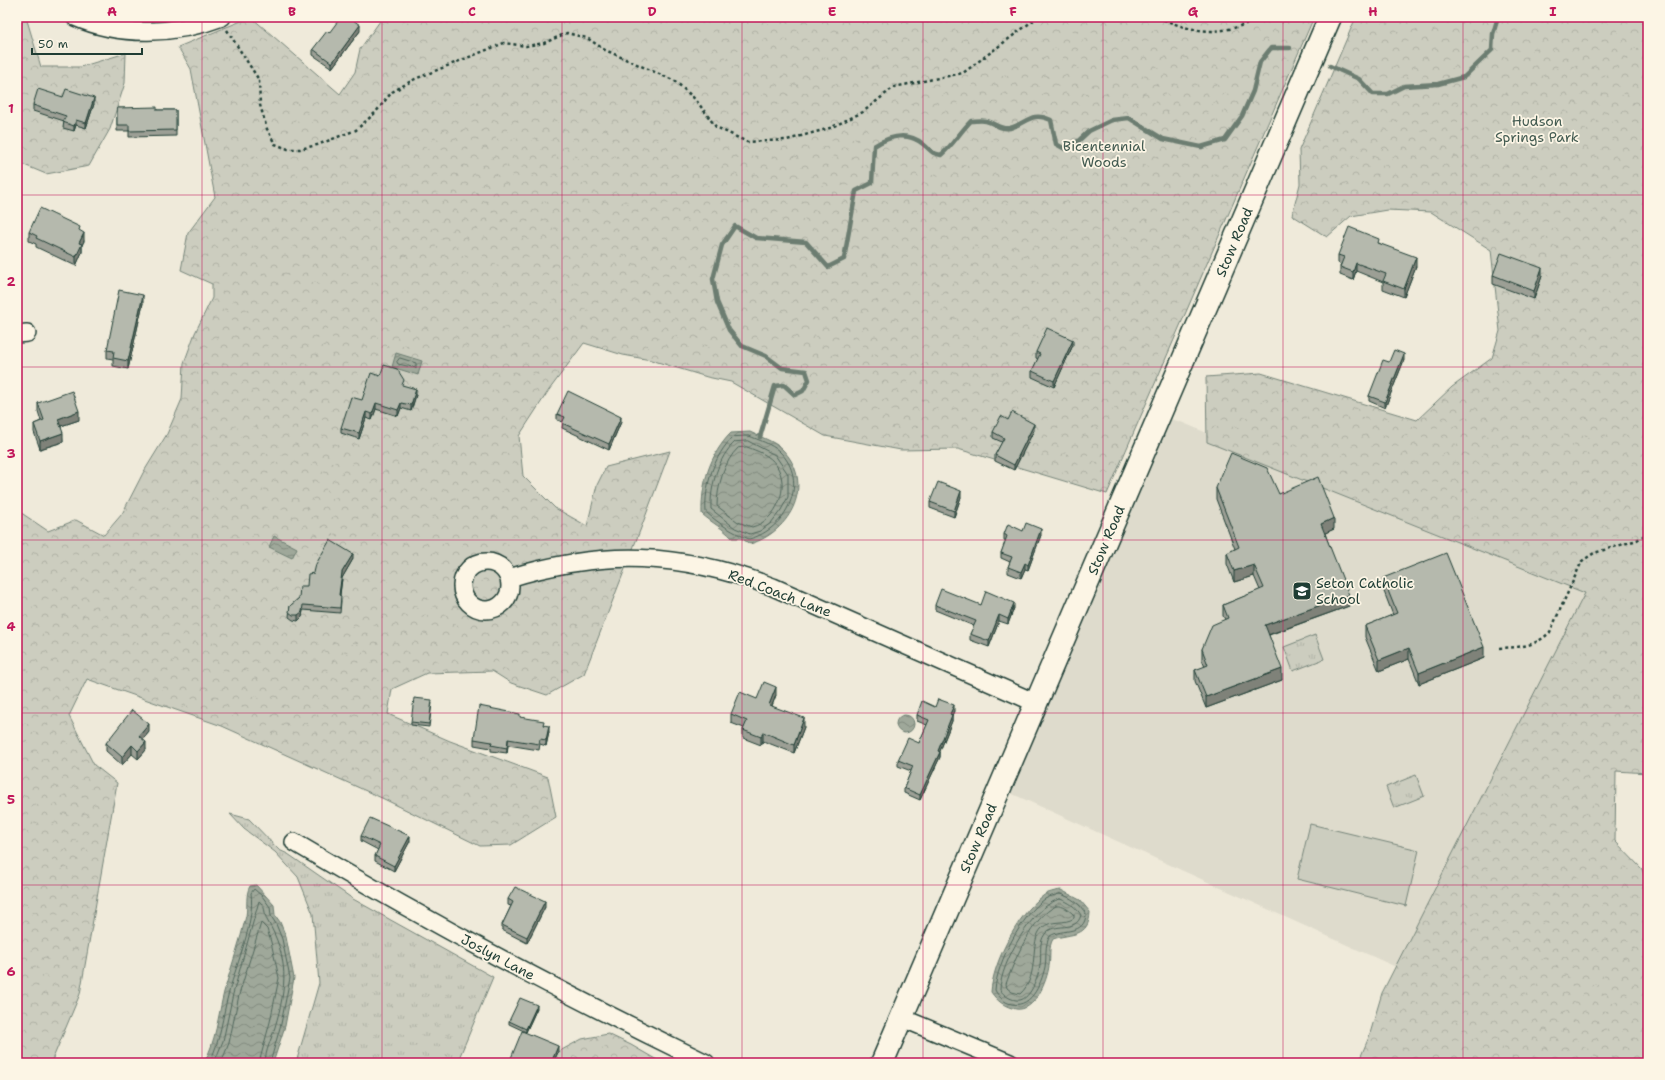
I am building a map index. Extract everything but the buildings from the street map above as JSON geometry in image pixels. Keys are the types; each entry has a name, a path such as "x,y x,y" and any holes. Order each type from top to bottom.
{"street":[{"path":"75,17 87,23 134,31 169,31 206,23 223,22"},
{"name":"Stow Road","path":"882,1063 1330,17"},
{"name":"Red Coach Lane","path":"509,578 543,567 614,557 657,559 700,565 742,576 773,587 1036,703"},
{"name":"Joslyn Lane","path":"294,842 366,885 516,967 706,1063"},
{"path":"902,1018 1010,1063"}],"path":[{"path":"223,22 259,80 260,105 267,129 275,144 288,149 300,149 317,145 356,130 375,113 392,92 415,79 504,43 526,46 544,43 567,33 587,38 605,50 675,81 696,100 716,127 747,142 787,140 830,128 863,112 894,88 963,73 1038,17"},
{"path":"1158,17 1180,27 1210,32 1248,24 1260,17"},
{"path":"1500,648 1533,645 1543,638 1550,632 1582,561 1594,553 1636,540 1648,533"}],"shaded area":[{"path":"1160,416 1181,422 1586,593 1396,967 1008,792"}],"green space":[{"path":"17,17 26,17 41,67 80,67 126,53 125,83 110,129 89,166 46,174 17,162"},
{"name":"Bicentennial Woods","path":"251,17 340,94 355,72 360,49 380,21 386,17 1314,17 1107,494 958,449 901,450 825,436 731,382 707,377 651,360 623,355 584,343 549,390 519,436 523,476 555,508 587,526 597,485 606,467 670,451 584,674 547,695 511,683 492,671 427,673 392,689 388,714 450,741 548,777 556,817 511,845 480,846 384,799 222,726 87,679 69,716 94,765 117,783 80,994 51,1063 17,1063 17,510 48,531 76,520 104,535 122,514 143,473 167,434 182,399 184,363 195,333 212,298 212,284 181,270 188,233 215,197 191,69 178,47"},
{"name":"Hudson Springs Park","path":"1356,17 1648,17 1648,773 1616,771 1615,841 1642,869 1648,884 1648,1063 1358,1063 1369,1037 1382,993 1585,593 1207,442 1206,377 1261,373 1417,420 1452,387 1492,358 1500,331 1491,250 1431,212 1387,210 1351,216 1327,237 1292,215 1300,184 1299,150"},
{"path":"1315,635 1324,659 1293,671 1284,647"},
{"path":"1416,775 1424,796 1394,808 1386,787"},
{"path":"230,814 249,819 279,850 288,854 353,899 493,977 457,1063 296,1063 319,983 313,914 298,877 275,852 244,829"},
{"path":"1310,824 1419,850 1406,906 1297,879"},
{"path":"608,1034 657,1060 658,1063 553,1063 558,1052 582,1039"}],"water":[{"path":"396,353 422,361 418,375 392,367"},
{"path":"750,432 771,441 782,449 792,462 797,476 798,491 794,505 787,518 777,529 765,538 750,544 741,538 732,538 702,514 702,503 708,470 717,450 731,433"},
{"path":"274,536 297,548 292,558 269,547"},
{"path":"901,715 909,715 914,720 912,731 909,733 901,733 896,728 896,720"},
{"path":"256,885 274,905 275,915 280,922 286,937 294,978 285,1026 273,1063 204,1063 214,1037 224,992 244,926 248,889 250,886"},
{"path":"1061,890 1080,900 1090,912 1089,920 1083,930 1078,933 1053,939 1051,942 1050,963 1046,979 1034,1001 1023,1009 1008,1007 999,1001 991,992 996,967 1002,953 1016,926 1034,904 1043,896"}],"waterway":[{"path":"1330,66 1359,79 1373,94 1388,94 1404,86 1438,84 1464,77 1492,50 1493,34 1498,17"},
{"path":"760,437 775,386 784,385 795,395 803,391 809,380 806,371 782,368 766,356 742,346 729,330 717,302 713,279 722,245 735,226 756,238 806,242 828,267 844,259 856,191 872,183 874,146 898,136 905,136 917,140 933,152 941,155 971,121 986,121 1000,127 1010,128 1034,117 1051,120 1056,144 1065,149 1074,145 1089,131 1112,120 1129,118 1163,139 1201,147 1225,140 1242,116 1253,91 1260,62 1271,48 1290,48"}],"place":[{"name":"Seton Catholic School","path":"1302,591"}]}
